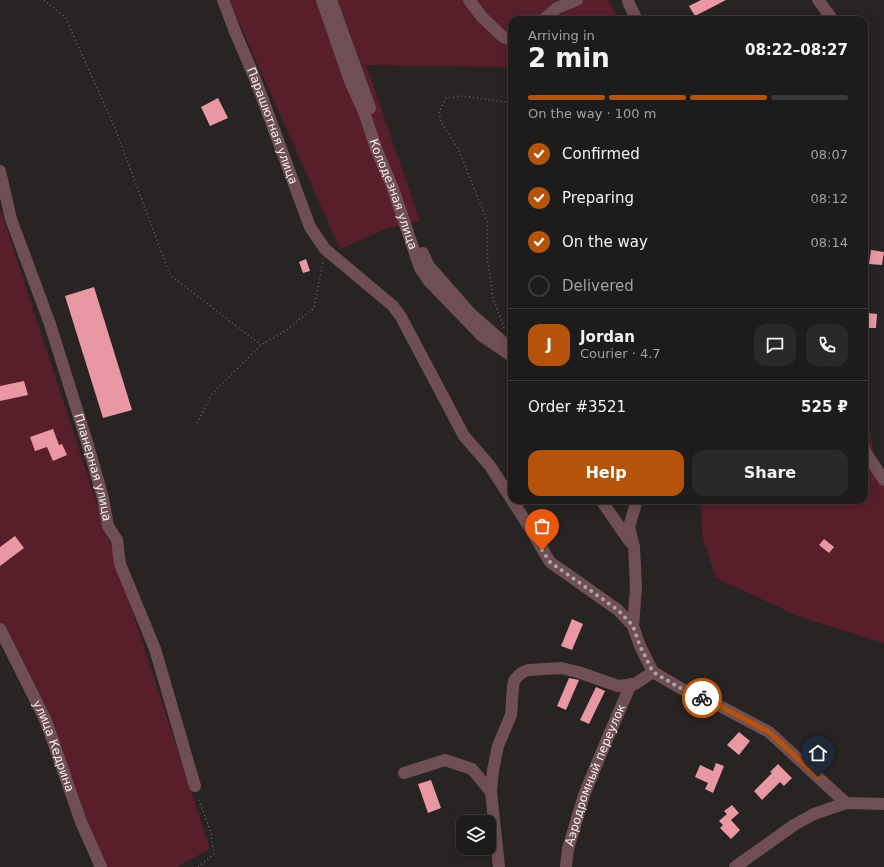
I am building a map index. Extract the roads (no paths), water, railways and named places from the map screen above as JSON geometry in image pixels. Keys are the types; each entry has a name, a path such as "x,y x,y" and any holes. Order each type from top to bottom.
{"street":[{"name":"Парашютная улица","path":"223,0 256,81 310,227 325,249 393,306 401,318 464,436 490,466 508,494"},
{"name":"Колодезная улица","path":"322,0 350,81 364,112 377,151 392,186 420,268 428,280 482,336 508,353"},
{"name":"Колодезная улица","path":"331,0 428,265 470,313 498,338 508,344"},
{"path":"469,0 482,17 503,37 508,39"},
{"path":"548,16 557,8 577,0"},
{"path":"628,0 636,16"},
{"path":"818,0 830,16"},
{"name":"Планерная улица","path":"0,171 11,219 50,324 87,442 103,498 108,526 117,540 120,564 155,649 195,786"},
{"path":"868,455 884,480"},
{"name":"Парашютная улица","path":"514,504 550,562 618,610 633,626"},
{"path":"604,504 634,547"},
{"path":"610,504 612,508 629,526 634,547 636,587 633,626 640,646 653,672 682,689 718,705 769,732 846,803"},
{"path":"629,526 636,504"},
{"name":"улица Кедрина","path":"0,629 46,721 82,822 101,867"},
{"path":"499,867 491,792 493,770 498,746 511,715 514,681 523,672 528,670 561,668 578,672 618,686 635,684 653,672"},
{"name":"Аэродромный переулок","path":"566,867 568,849 584,795 631,684"},
{"path":"404,772 444,760 472,769 491,792"},
{"path":"735,867 794,825 814,814 846,803 884,804"}]}
